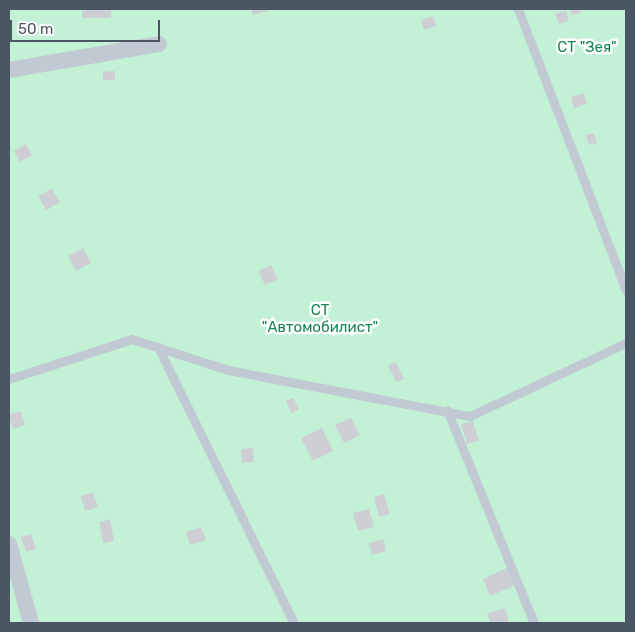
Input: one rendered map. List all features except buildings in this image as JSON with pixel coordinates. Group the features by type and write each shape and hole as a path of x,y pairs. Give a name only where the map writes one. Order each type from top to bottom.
{"street":[{"path":"9,70 159,44"},
{"path":"9,544 31,623"}],"lane":[{"path":"518,9 626,291"},
{"path":"9,379 132,339 228,370 447,410 470,416 626,343"},
{"path":"158,347 294,623"},
{"path":"447,410 534,623"}],"green space":[{"name":"СТ \"Автомобилист\"","path":"9,9 626,9 626,623 9,623"}],"park label":[{"name":"СТ \"Зея\"","path":"587,48"}]}
